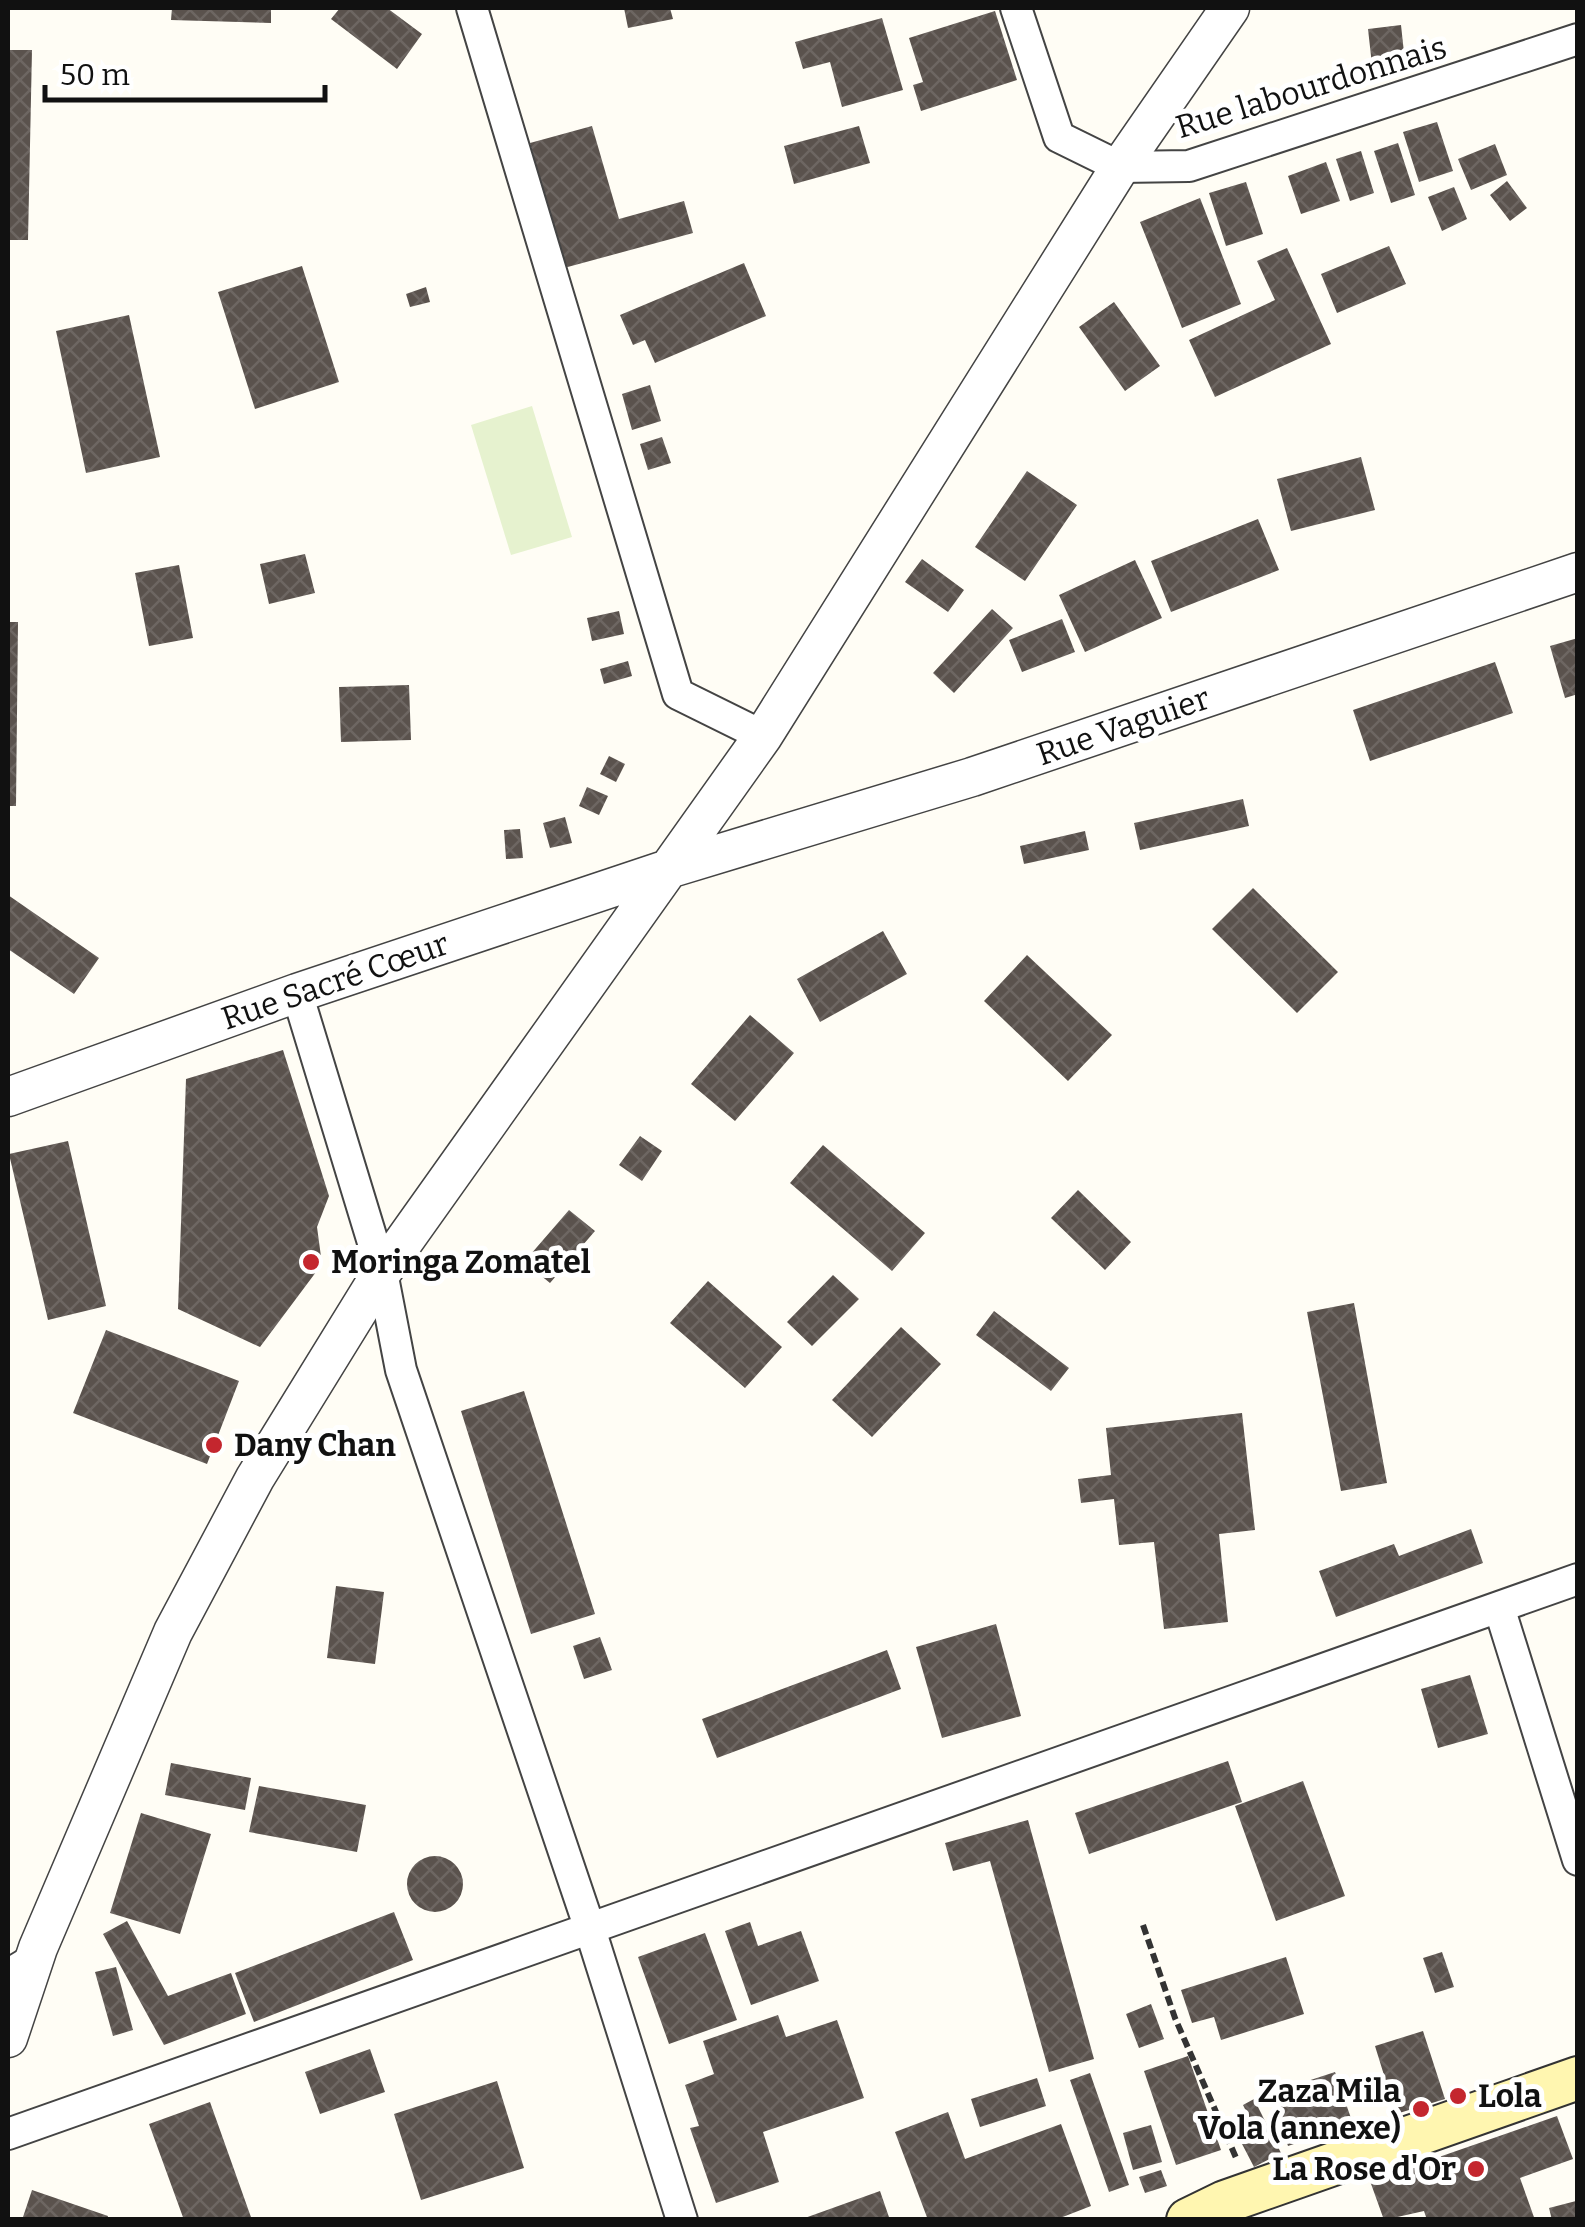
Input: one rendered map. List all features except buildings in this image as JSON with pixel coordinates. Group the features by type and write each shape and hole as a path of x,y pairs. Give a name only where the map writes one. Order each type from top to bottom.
{"main road":[{"path":"1188,2220 1253,2193 1578,2078"}],"street":[{"path":"472,8 678,694 764,736"},
{"path":"1016,8 1059,137 1120,168"},
{"path":"8,2038 23,1957 173,1632 254,1478 382,1272 764,736 1120,168 1230,8"},
{"name":"Rue labourdonnais","path":"1120,168 1189,166 1578,39"},
{"name":"Rue Vaguier","path":"665,870 972,777 1578,572"},
{"name":"Rue Sacré Cœur","path":"8,1097 297,993 665,870"},
{"path":"297,993 382,1272 401,1370 590,1930 682,2220"},
{"path":"8,2134 1578,1579"},
{"path":"1499,1607 1578,1860"}],"path":[{"path":"1143,1924 1186,2043 1253,2193"}],"green space":[{"path":"532,406 572,537 511,555 471,425"}],"place":[{"name":"Moringa Zomatel","path":"311,1262"},
{"name":"Dany Chan","path":"214,1445"},
{"name":"Lola","path":"1458,2096"},
{"name":"Zaza Mila Vola (annexe)","path":"1421,2109"},
{"name":"La Rose d'Or","path":"1476,2169"}]}
